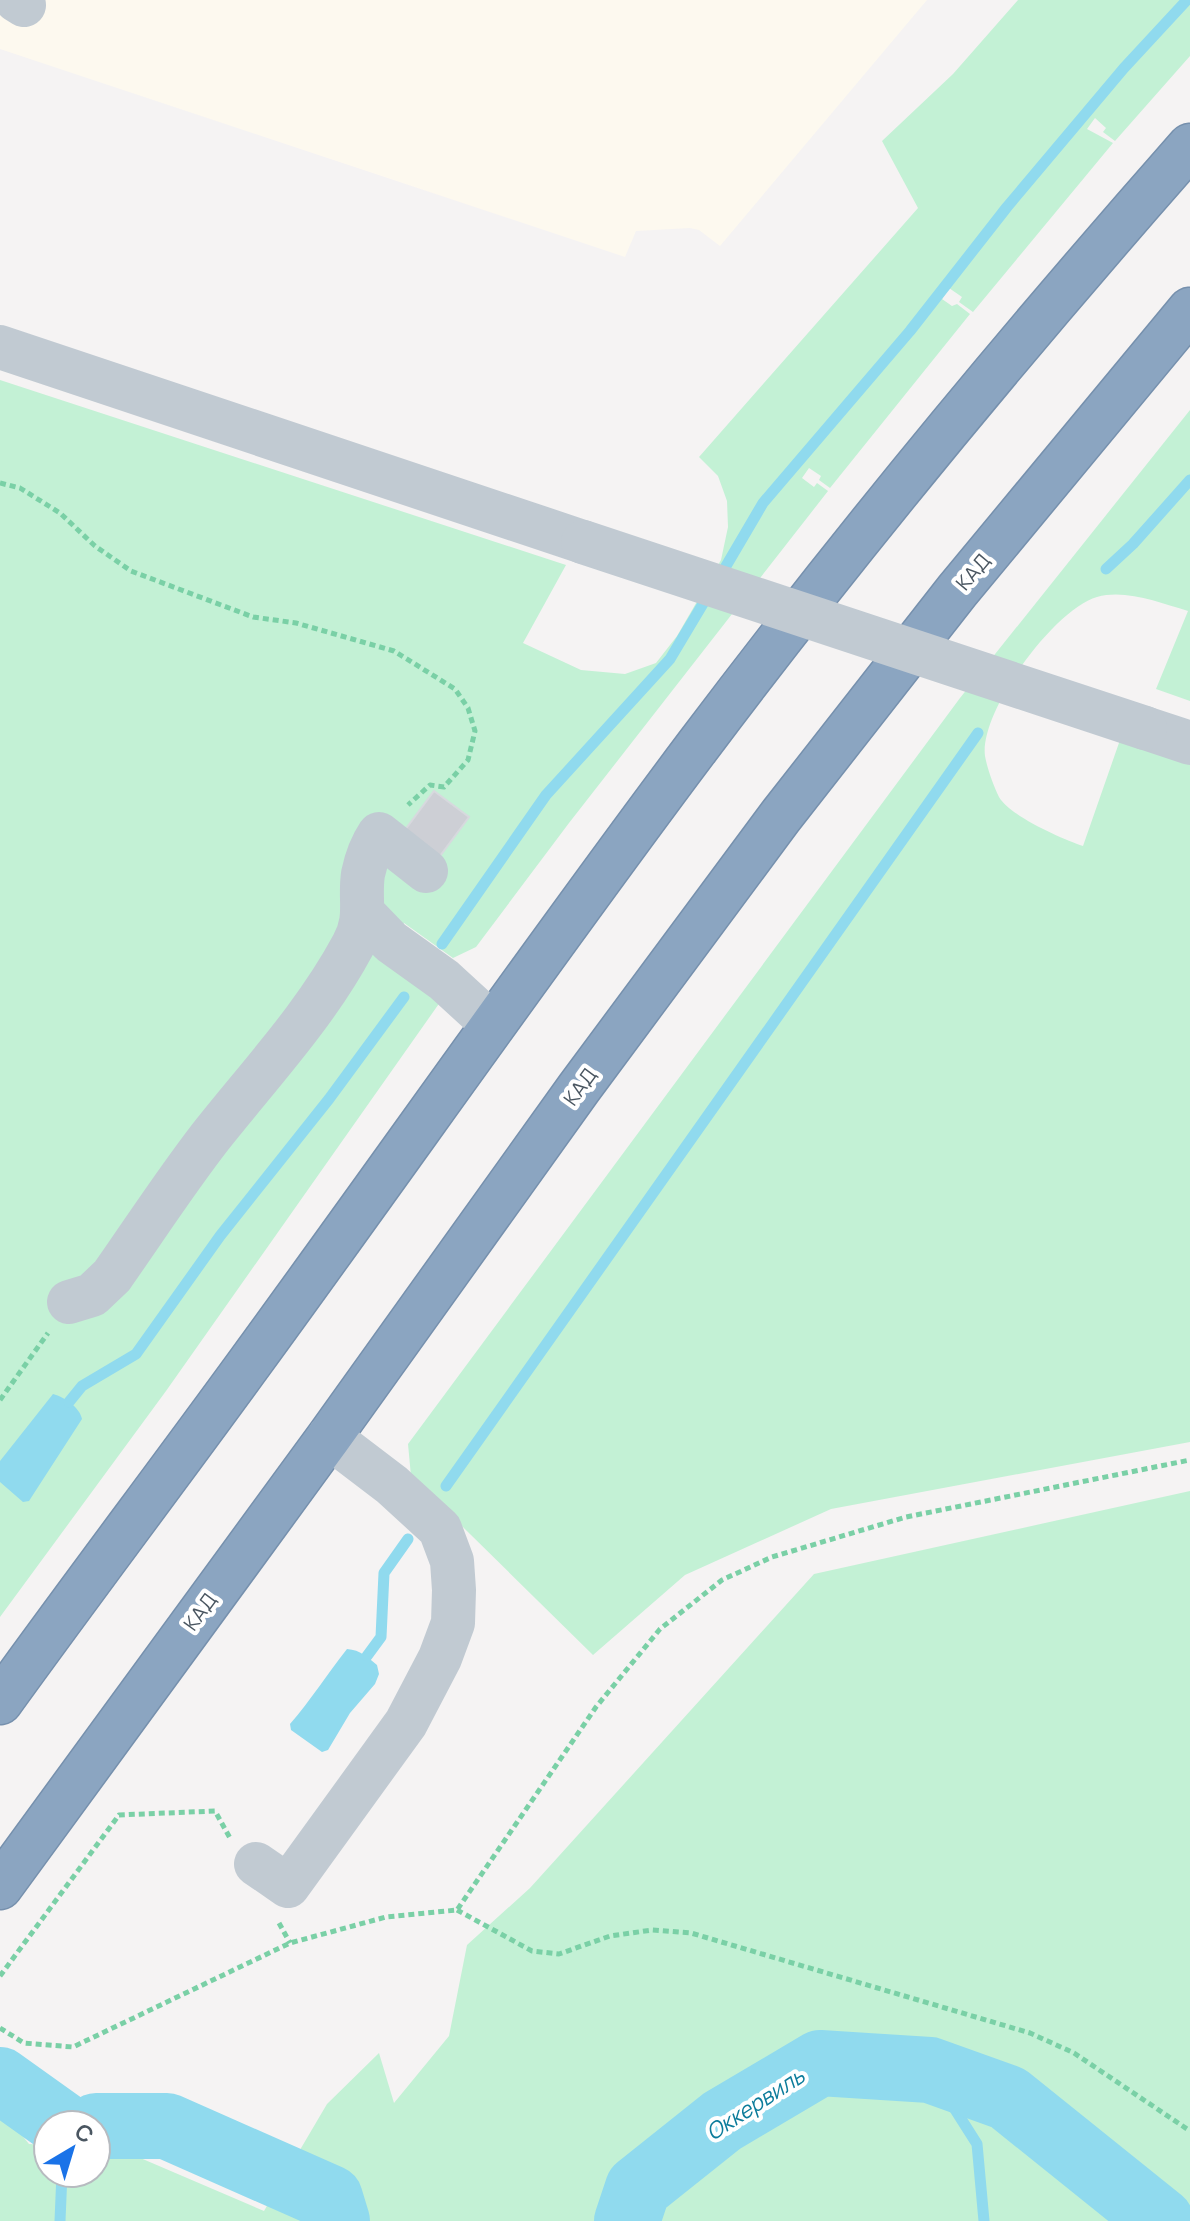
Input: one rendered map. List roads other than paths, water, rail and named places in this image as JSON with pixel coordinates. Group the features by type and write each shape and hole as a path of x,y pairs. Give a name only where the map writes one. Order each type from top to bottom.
{"highway":[{"path":"2,1699 699,744 876,518 1119,226 1190,146"},
{"name":"КАД","path":"0,1887 579,1088 780,817 957,591 1190,310"}],"street":[{"path":"0,347 1190,743"},
{"path":"69,1302 92,1295 112,1276 211,1136 273,1062 316,1002 354,943 363,913 363,875 371,847 379,834 426,871"},
{"path":"363,913 391,942 444,980 492,1024"},
{"path":"256,1864 288,1886 406,1723 440,1658 453,1623 452,1561 440,1529 392,1485 329,1437"}],"water":[{"path":"53,1394 71,1404 82,1419 29,1501 23,1502 0,1482 0,1461"},
{"path":"347,1649 367,1657 377,1665 379,1674 328,1750 322,1752 291,1730 290,1724"}],"waterway":[{"path":"719,578 763,503 910,331 1007,207 1124,68 1187,0"},
{"path":"1106,569 1133,544 1190,480"},
{"path":"442,944 546,795 670,659 710,592"},
{"path":"446,1486 978,733"},
{"path":"69,1402 82,1386 136,1354 220,1236 329,1099 404,997"},
{"path":"367,1656 381,1637 384,1573 408,1539"},
{"name":"Оккервиль","path":"627,2221 638,2188 722,2121 820,2063 930,2070 1008,2098 1161,2221"},
{"path":"930,2070 977,2144 984,2221"},
{"name":"Оккервиль","path":"0,2080 41,2109"},
{"name":"Оккервиль","path":"112,2126 167,2126 330,2198 337,2221"},
{"path":"60,2221 61,2189"}]}
